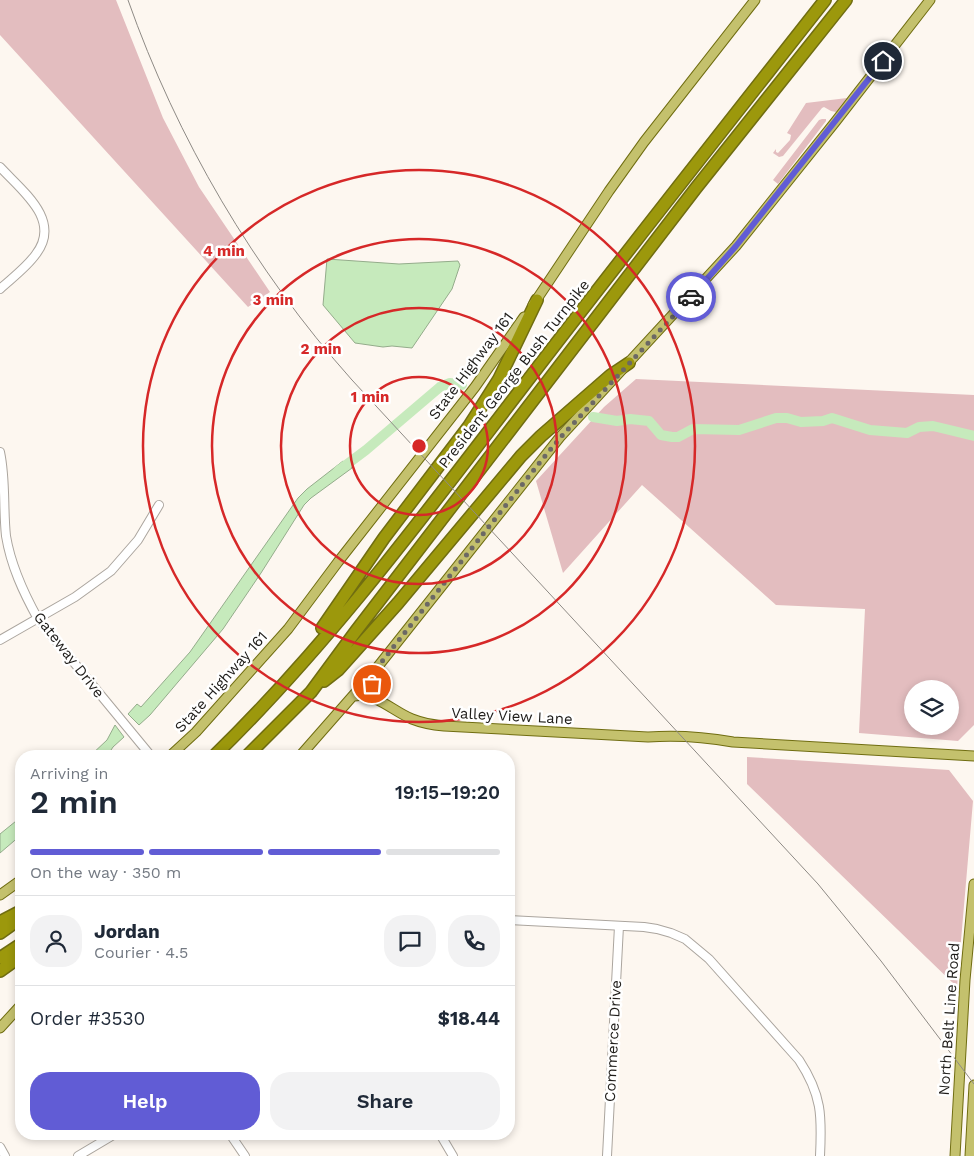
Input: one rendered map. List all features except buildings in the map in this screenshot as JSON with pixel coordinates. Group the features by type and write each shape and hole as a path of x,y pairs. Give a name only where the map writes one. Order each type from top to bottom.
{"highway":[{"name":"President George Bush Turnpike","path":"220,750 252,719 382,570 599,288 825,0"},
{"name":"President George Bush Turnpike","path":"253,750 311,692 690,196 846,0"},
{"path":"286,681 294,665 330,619 384,538 474,418 499,379 537,300"},
{"path":"311,692 338,670 398,603 521,456 611,375 629,363"},
{"path":"0,922 15,914"},
{"path":"0,933 15,922"},
{"path":"0,958 15,948"},
{"path":"0,972 15,961"}],"main road":[{"name":"State Highway 161","path":"176,750 196,732 288,629 475,387 537,300 609,191 644,142 755,0"},
{"path":"305,750 372,674 544,456 736,246 836,122 930,0"},
{"path":"372,674 373,688 381,702"},
{"name":"Valley View Lane","path":"354,696 369,697 412,719 434,725 648,737 714,738 733,742 974,756"},
{"path":"183,750 196,732"},
{"path":"0,895 15,884"},
{"name":"North Belt Line Road","path":"955,1156 965,980 974,884"},
{"path":"0,1028 15,1012"},
{"name":"North Belt Line Road","path":"970,1156 974,1085"}],"street":[{"path":"0,167 36,206 43,217 46,232 36,255 0,289"},
{"name":"Gateway Drive","path":"0,452 4,476 6,535 15,574 38,618 146,750"},
{"path":"0,640 75,597 111,571 138,540 159,505"},
{"path":"515,920 657,929 685,939 709,959 799,1060 814,1087 820,1106 822,1126 820,1156"},
{"name":"Commerce Drive","path":"607,1156 619,926"},
{"path":"78,1156 106,1140"},
{"path":"234,1140 245,1156"},
{"path":"444,1140 454,1156"},
{"path":"0,1148 5,1156"}],"shaded area":[{"path":"0,0 116,0 163,118 199,187 270,292 248,307 0,35"},
{"path":"847,98 836,112 824,107 822,108 783,156 779,157 773,153 776,149 778,153 790,140 791,135 787,133 806,103"},
{"path":"826,119 826,121 778,184 773,180 819,120"},
{"path":"327,259 399,264 458,261 460,265 452,289 412,348 383,347 355,343 323,305"},
{"path":"636,379 974,395 974,725 958,741 859,733 865,609 776,605 642,485 563,573 536,481 604,407"},
{"path":"343,461 352,468 304,505 223,629 150,715 139,725 128,714 137,704 141,707 190,652 298,498"},
{"path":"115,725 124,737 111,750 96,750 107,740"},
{"path":"747,757 949,770 973,801 957,987 747,784"},
{"path":"15,822 15,840 0,853 0,834"}],"waterway":[{"path":"338,471 366,450 440,387 450,383 462,385"},
{"path":"593,417 617,421 630,419 649,421 661,435 672,437 678,437 693,429 739,430 776,418 787,418 801,422 823,421 832,418 870,430 907,433 919,427 933,426 974,436"}],"tram line":[{"path":"128,0 170,103 222,201 251,248 316,338 352,380 818,884 881,961 974,1084"}],"way so far":[{"path":"372,684 372,674 541,461 602,392 691,297"}],"route":[{"path":"691,297 736,246 883,61"}]}
